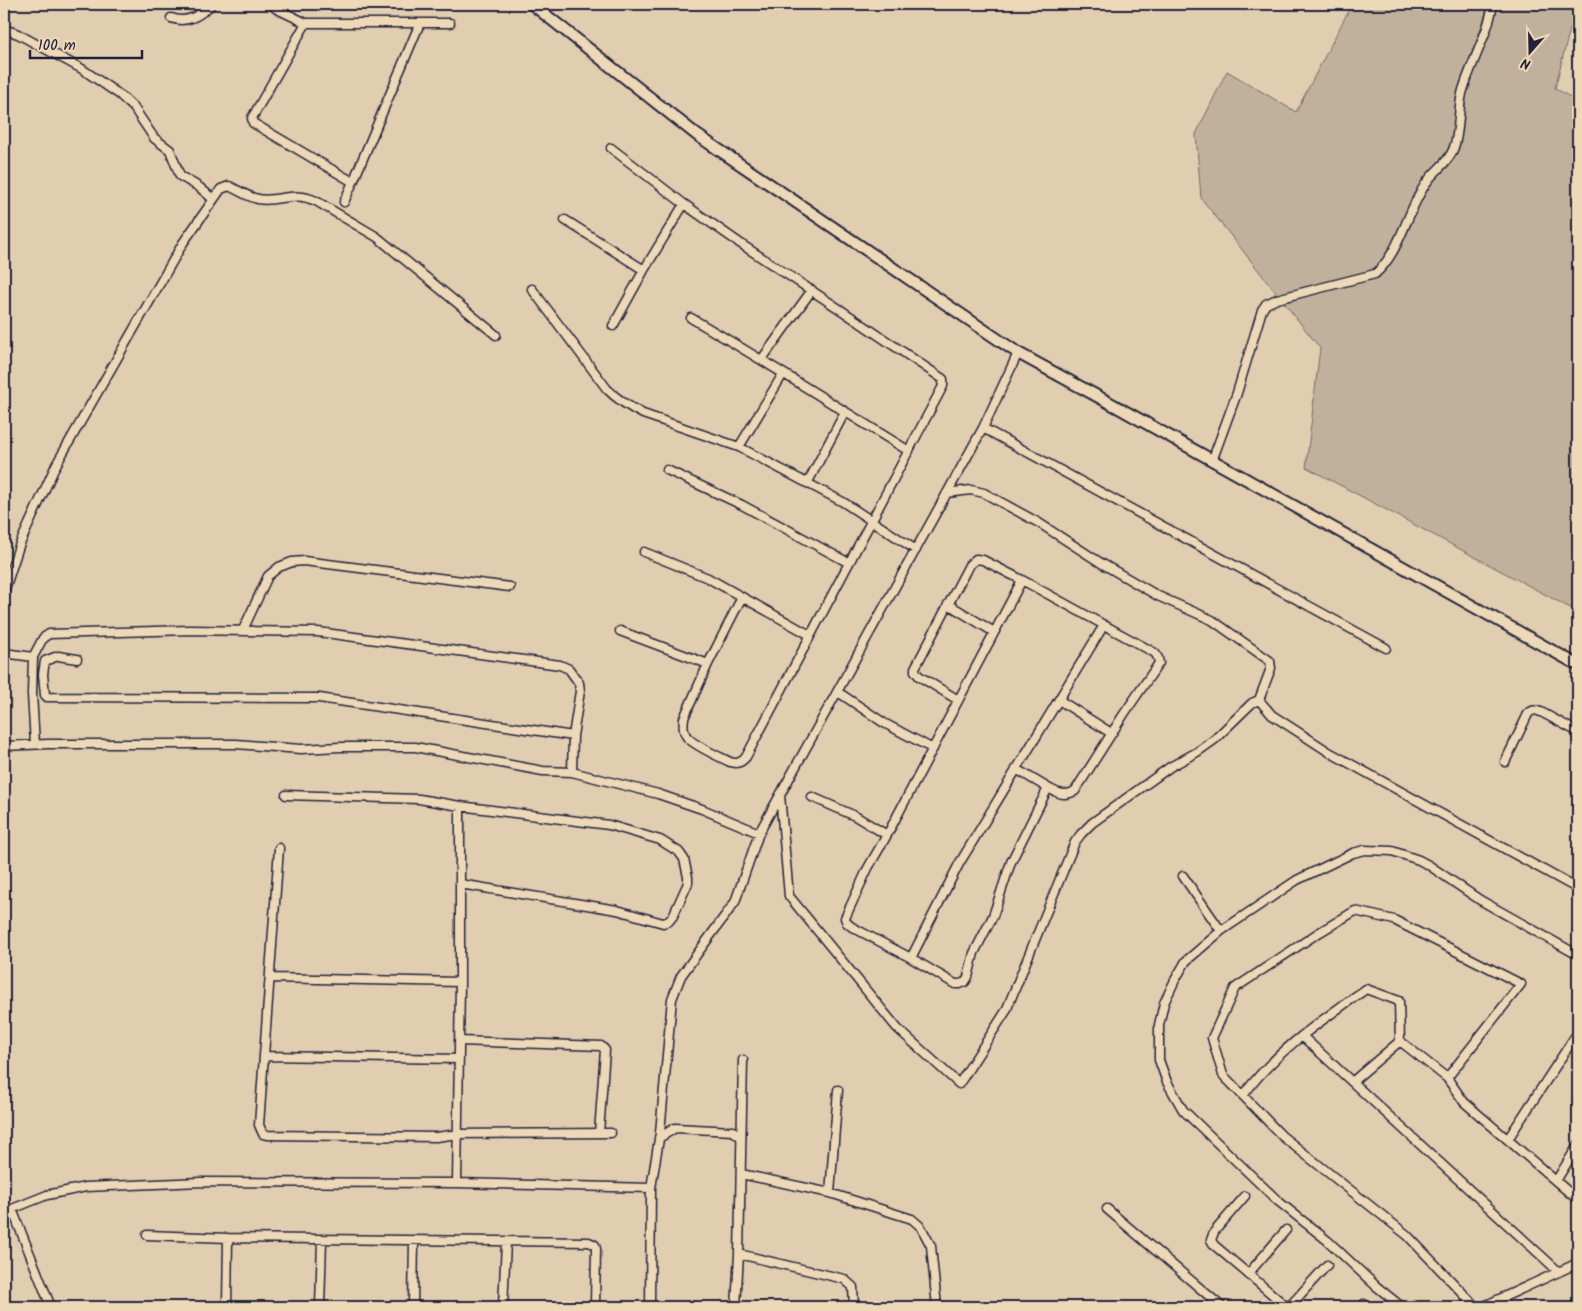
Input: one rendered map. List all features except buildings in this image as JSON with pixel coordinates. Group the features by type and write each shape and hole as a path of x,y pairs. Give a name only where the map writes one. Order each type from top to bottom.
{"main road":[{"path":"532,4 697,135 1018,353 1578,665"}],"street":[{"path":"171,18 185,20 198,16 212,4"},
{"path":"273,4 277,9 306,23 450,23"},
{"path":"1212,461 1239,387 1262,310 1266,304 1277,299 1375,274 1387,262 1425,185 1442,167 1452,151 1457,134 1463,92 1480,48 1493,4"},
{"path":"306,23 252,118 253,123 353,182"},
{"path":"344,202 420,23"},
{"path":"4,29 18,34 82,69 120,95 134,108 154,138 170,150 180,176 199,187 213,199"},
{"path":"611,148 684,204 943,379 943,386 746,756 736,764 690,740 684,730 684,718 708,664 742,597"},
{"path":"4,592 19,546 52,472 183,243 222,189 229,186 256,199 294,196 316,201 377,237 496,335"},
{"path":"614,326 644,270 684,204"},
{"path":"565,220 644,270"},
{"path":"532,289 607,389 618,399 643,414 739,447 808,482 872,520 916,550"},
{"path":"762,359 812,290"},
{"path":"692,318 762,359 783,374 909,451"},
{"path":"650,1307 651,1188 659,1138 667,1061 669,1012 672,999 680,980 735,902 759,833 983,428 1018,353"},
{"path":"739,447 783,374"},
{"path":"808,482 845,412"},
{"path":"983,428 1386,648"},
{"path":"667,470 742,505 849,563"},
{"path":"780,794 789,896 897,1028 959,1084 1006,1011 1075,842 1081,834 1092,823 1170,767 1214,740 1252,703 1259,700 1271,668 1270,661 1212,620 1158,596 1038,523 984,493 971,490 947,493"},
{"path":"644,552 699,573 810,634"},
{"path":"958,700 919,676 915,671 917,663 969,565 976,559 983,560 1022,580 1155,653 1158,663 1075,791 1062,795 1016,768"},
{"path":"243,630 268,576 279,567 292,562 304,561 510,588"},
{"path":"1022,580 868,868 845,918 847,923 955,984 965,982 976,949 993,916 1011,862 1048,788"},
{"path":"948,604 994,632"},
{"path":"911,958 959,864 1104,625"},
{"path":"35,744 32,694 33,657 43,638 49,634 180,630 318,632 560,665 569,669 579,682 580,691 573,736 572,772"},
{"path":"620,631 708,664"},
{"path":"4,653 33,657"},
{"path":"77,659 58,656 45,662 43,674 45,695 320,698 573,736"},
{"path":"838,692 884,723 933,749"},
{"path":"1059,700 1111,733"},
{"path":"1259,700 1272,715 1305,738 1578,889"},
{"path":"1505,762 1531,711 1541,712 1578,732"},
{"path":"4,746 35,744 243,744 301,749 350,746 415,747 543,771 572,772 658,794 702,809 759,833"},
{"path":"286,795 410,798 609,825 660,840 679,852 684,859 688,877 688,883 673,916 664,923 617,910 460,884"},
{"path":"812,797 855,816 886,835"},
{"path":"456,1183 460,982 460,806"},
{"path":"278,848 259,1125 262,1134 426,1137 458,1134 611,1133"},
{"path":"1402,1307 1376,1286 1328,1241 1271,1195 1183,1110 1167,1082 1159,1060 1159,1025 1164,1002 1186,961 1221,931 1297,880 1353,852 1365,850 1379,849 1406,855 1430,866 1480,900 1578,955"},
{"path":"1183,876 1221,931"},
{"path":"1447,1078 1521,984 1394,920 1355,911 1235,988 1212,1038 1223,1075 1282,1136 1407,1235 1476,1307"},
{"path":"270,978 460,982"},
{"path":"1244,1096 1256,1079 1302,1036 1366,989 1399,1001 1400,1041"},
{"path":"1508,1139 1578,1032"},
{"path":"1302,1036 1559,1272"},
{"path":"459,1041 596,1045 604,1048 599,1134"},
{"path":"1400,1041 1447,1078 1464,1102 1578,1200"},
{"path":"1352,1082 1400,1041"},
{"path":"264,1056 459,1059"},
{"path":"736,1307 741,1174 742,1060"},
{"path":"830,1193 838,1090"},
{"path":"659,1138 675,1128 733,1131 741,1137"},
{"path":"1556,1180 1578,1145"},
{"path":"741,1174 830,1193 912,1218 921,1227 931,1246 937,1307"},
{"path":"4,1213 47,1195 86,1187 200,1182 456,1183 651,1188"},
{"path":"1245,1196 1214,1232 1212,1240 1214,1245 1248,1274 1288,1307 1326,1265"},
{"path":"12,1209 51,1307"},
{"path":"1107,1209 1222,1307"},
{"path":"1248,1274 1286,1230"},
{"path":"147,1235 592,1244 596,1249 594,1307"},
{"path":"226,1307 228,1238"},
{"path":"320,1307 322,1240"},
{"path":"413,1307 414,1240"},
{"path":"503,1307 506,1242"},
{"path":"739,1254 844,1279 853,1288 854,1307"},
{"path":"1482,1307 1578,1263"}],"shaded area":[{"path":"1352,4 1578,4 1578,15 1574,13 1555,88 1578,102 1578,612 1306,467 1320,348 1201,198 1196,134 1227,71 1296,112"}]}
